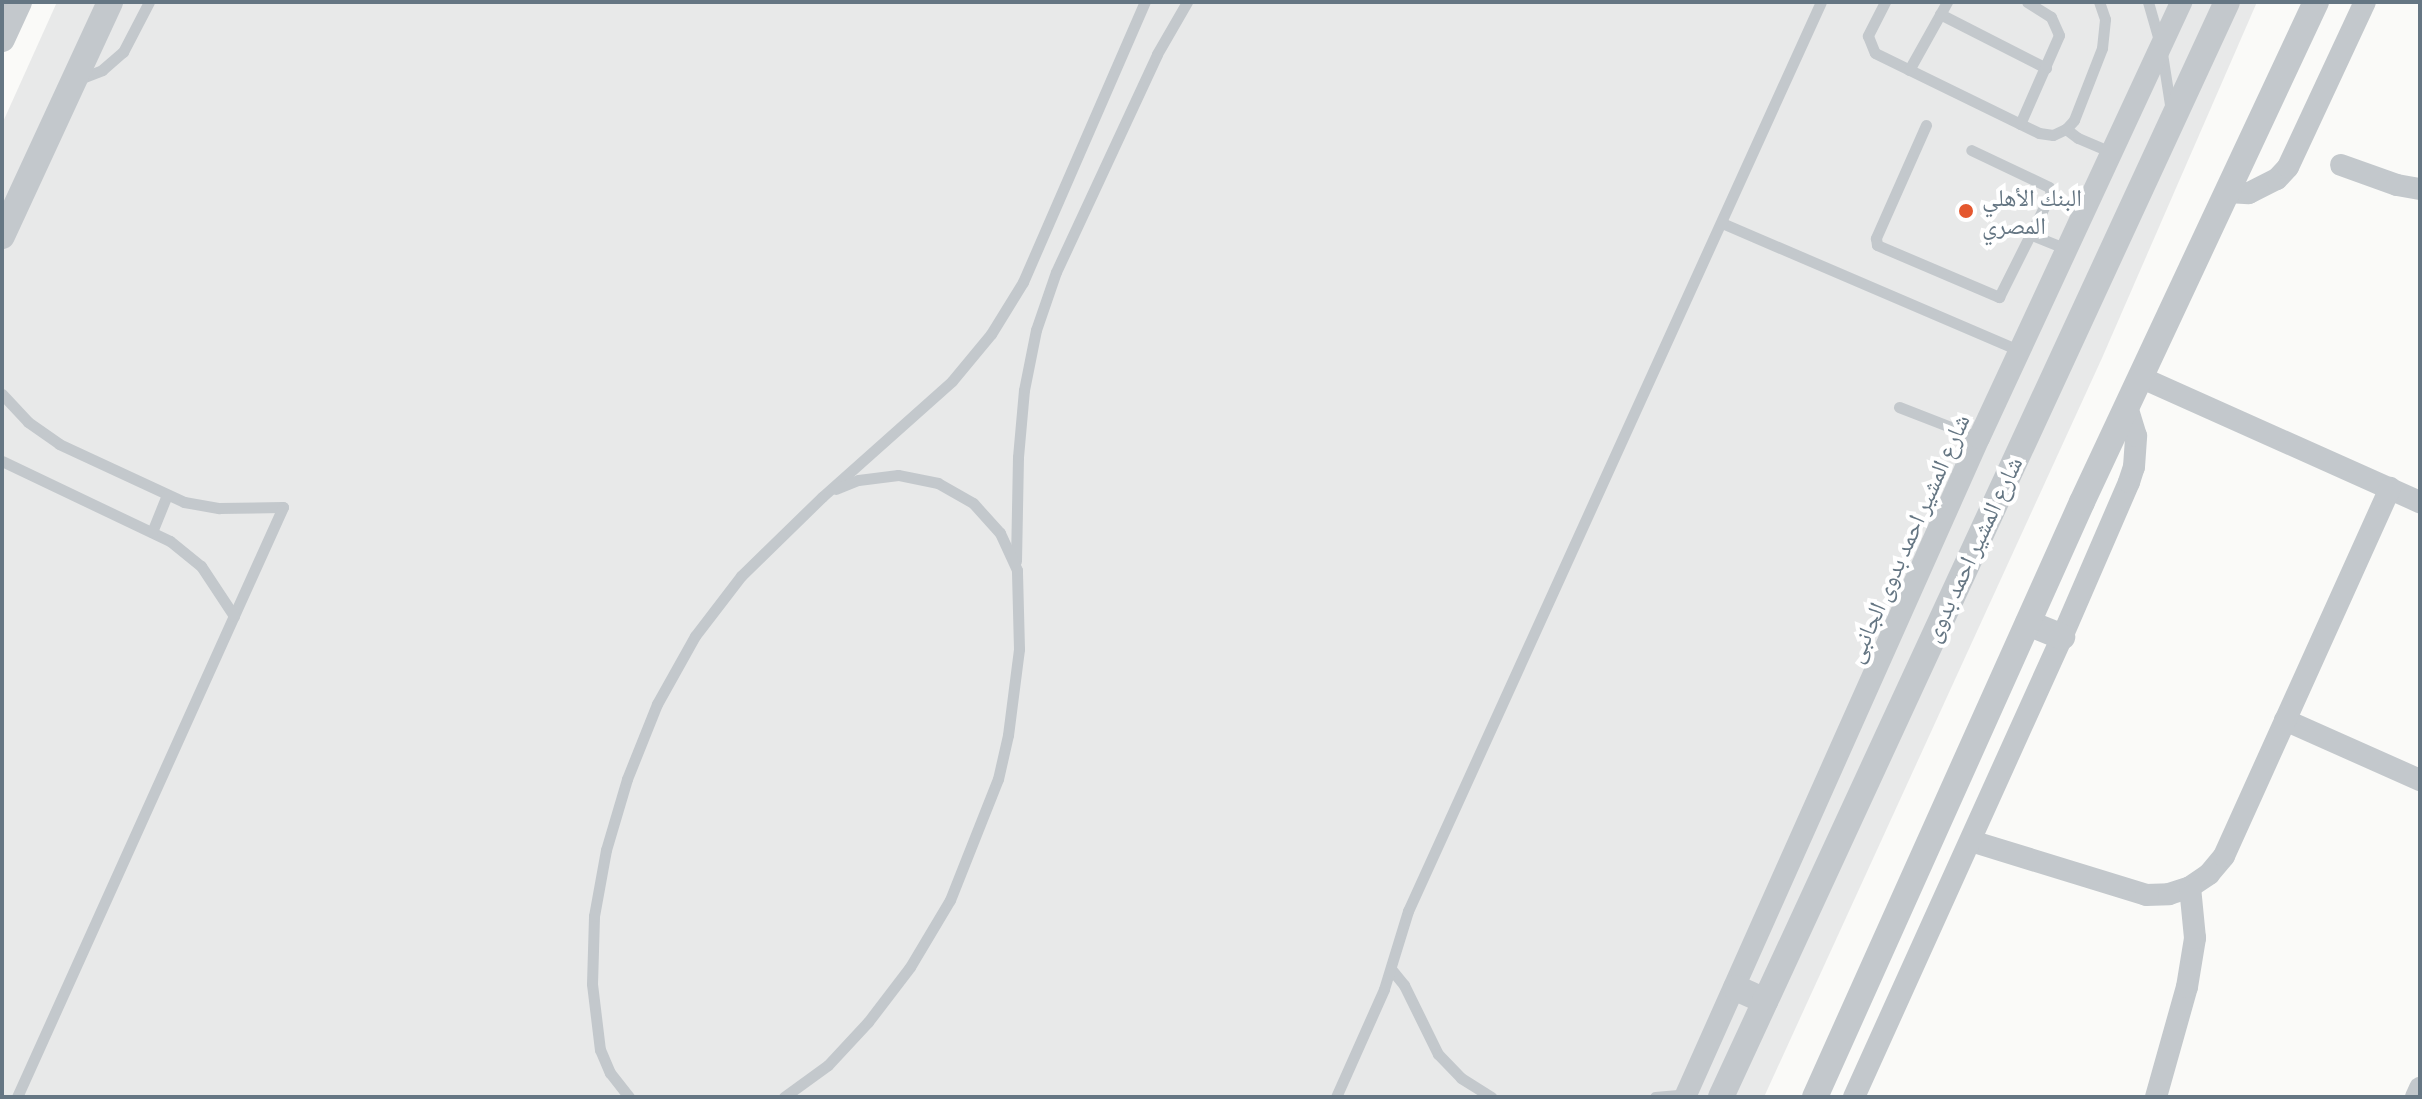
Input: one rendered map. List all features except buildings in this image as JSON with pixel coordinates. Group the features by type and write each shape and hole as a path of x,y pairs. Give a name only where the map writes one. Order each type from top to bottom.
{"street":[{"path":"2,39 19,2"},
{"path":"2,236 110,2"},
{"name":"شارع المشير احمد بدوى الجانبى","path":"1686,1096 1979,438 2114,153 2181,2"},
{"name":"شارع المشير احمد بدوى","path":"1721,1097 2014,456 2227,2"},
{"path":"1815,1097 2140,377 2316,2"},
{"path":"2227,192 2249,193 2264,187 2288,167 2365,2"},
{"path":"2341,165 2397,185 2420,189"},
{"path":"2140,377 2420,502"},
{"path":"1854,1097 2062,637 2134,467 2136,436 2127,406"},
{"path":"1971,841 2146,895 2169,894 2190,887 2209,874 2224,856 2390,488"},
{"path":"2028,623 2062,637"},
{"path":"2285,720 2420,780"},
{"path":"2156,1097 2187,987 2195,938 2190,887"},
{"path":"1736,988 1765,1001"},
{"path":"2416,1097 2420,1088"}],"lane":[{"path":"75,80 102,70 123,52 149,2"},
{"path":"629,1097 617,1084 600,1050 592,950 599,883 627,779 657,704 702,626 741,576 822,497 952,381 1008,309 1145,2"},
{"path":"784,1097 828,1065 868,1022 931,934 966,864 993,793 1008,735 1019,649 1018,457 1024,390 1036,330 1063,257 1157,54 1187,2"},
{"path":"1336,1097 1391,969 1408,911 1821,2"},
{"path":"1885,2 1869,31 1869,43 1875,53 2046,135 2066,129 2074,120 2102,48 2105,19 2099,2"},
{"path":"1909,70 1947,2"},
{"path":"2020,124 2058,42 2058,28 2051,17 2027,2"},
{"path":"2148,2 2161,47 2172,121"},
{"path":"1940,14 2046,68"},
{"path":"1926,125 1876,238 1877,245 1999,297 2049,200 2049,187 1971,150"},
{"path":"2066,129 2078,138 2114,153"},
{"path":"1722,223 2019,350"},
{"path":"2032,235 2066,249"},
{"path":"2,394 28,422 59,444 167,495 219,508 283,507 17,1097"},
{"path":"1899,407 1979,438"},
{"path":"2,461 152,532 201,566 234,616"},
{"path":"822,497 858,480 878,476 919,477 938,483 965,497 988,517 1000,533 1017,570"},
{"path":"152,532 167,495"},
{"path":"1391,969 1404,985 1438,1054 1461,1078 1492,1097"},
{"path":"617,1084 617,1097"},
{"path":"1655,1097 1686,1096"}],"shaded area":[{"path":"57,2 2257,2 2102,358 1764,1097 2,1097 2,124"}],"place":[{"name":"البنك الأهلي المصري","path":"1966,211"}]}
